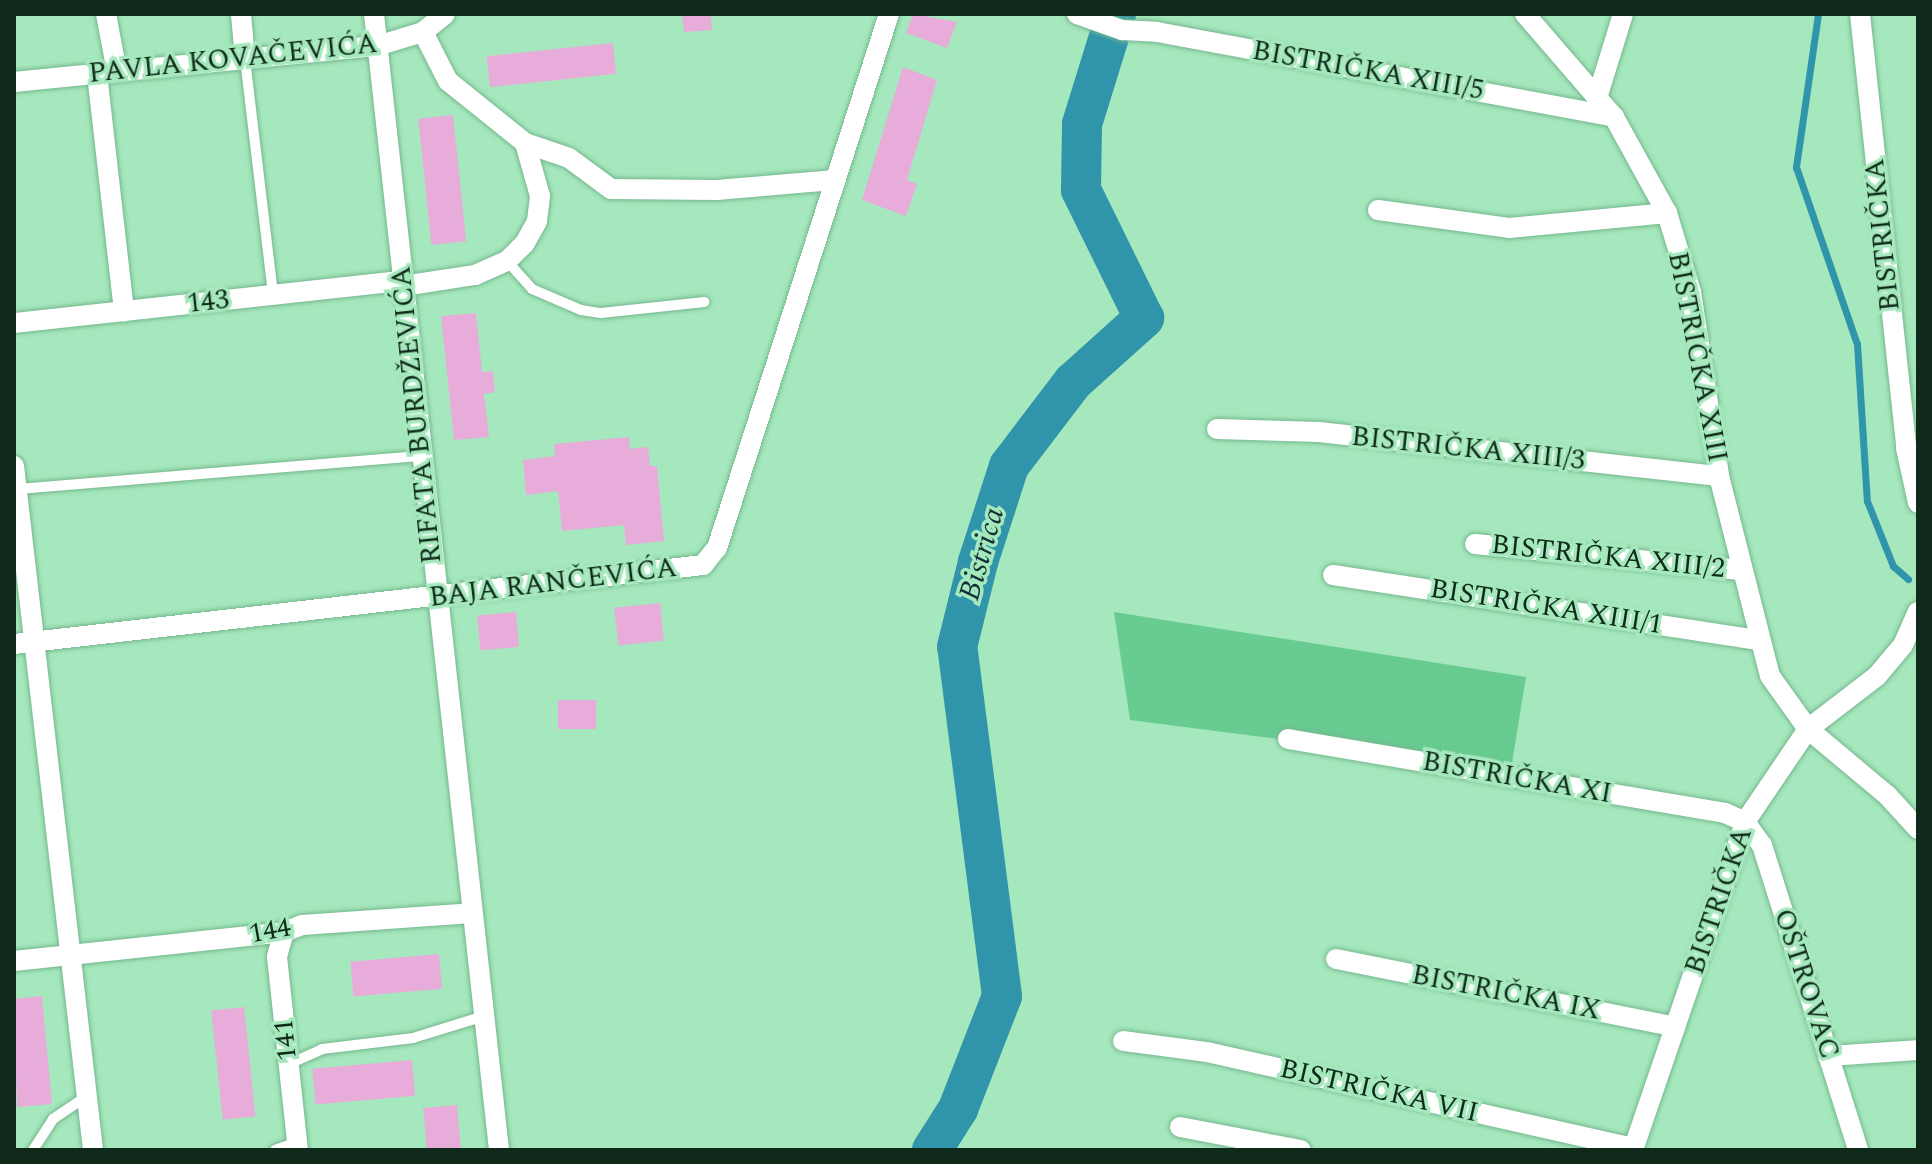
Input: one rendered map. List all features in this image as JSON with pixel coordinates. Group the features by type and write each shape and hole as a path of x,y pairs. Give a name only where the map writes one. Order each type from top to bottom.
{"street":[{"path":"106,14 107,73 124,311"},
{"path":"241,14 245,59"},
{"name":"RIFATA BURDŽEVIĆA","path":"374,14 499,1150"},
{"name":"PAVLA KOVAČEVIĆA","path":"14,82 377,46 423,32 445,14"},
{"name":"BAJA RANČEVIĆA","path":"24,643 703,565 717,548 833,180 889,14"},
{"path":"1122,30 1141,14"},
{"name":"BISTRIČKA XIII","path":"1525,14 1614,117 1667,213 1691,292 1719,476 1770,676 1808,729 1887,795 1918,829"},
{"path":"1597,98 1623,14"},
{"name":"BISTRIČKA","path":"1860,14 1906,448 1918,503"},
{"name":"BISTRIČKA XIII/5","path":"1083,18 1122,30 1157,32 1614,117"},
{"path":"423,32 448,81 525,143 569,158 611,189 717,190 833,180"},
{"path":"507,261 537,221 540,196 525,143"},
{"path":"1378,210 1509,228 1667,213"},
{"name":"143","path":"14,323 475,275 507,261"},
{"name":"BISTRIČKA XIII/3","path":"1217,429 1319,432 1719,476"},
{"path":"14,466 24,643 93,1150"},
{"name":"BISTRIČKA XIII/2","path":"1475,544 1741,570"},
{"name":"BISTRIČKA XIII/1","path":"1333,575 1760,640"},
{"name":"BISTRIČKA","path":"1633,1149 1745,822 1808,729 1877,676 1903,645 1918,612"},
{"name":"BISTRIČKA XI","path":"1288,739 1725,813 1745,822"},
{"name":"OŠTROVAC","path":"1745,822 1762,845 1858,1150"},
{"name":"144","path":"14,961 284,932 302,925 472,913"},
{"name":"141","path":"284,932 277,957 297,1146"},
{"name":"BISTRIČKA IX","path":"1336,959 1675,1027"},
{"name":"BISTRIČKA VII","path":"1123,1041 1207,1052 1633,1149"},
{"path":"1828,1056 1918,1050"},
{"path":"1180,1127 1301,1150"}],"lane":[{"path":"245,59 273,295"},
{"path":"507,261 532,289 581,310 601,313 704,302"},
{"path":"17,489 421,456"},
{"path":"289,1064 322,1049 413,1038 484,1016"},
{"path":"33,1150 53,1119 86,1097"},
{"path":"275,1150 297,1146"}],"green space":[{"path":"1114,612 1526,677 1511,769 1130,720"}],"building":[{"path":"682,14 711,14 712,30 684,32"},
{"path":"913,14 957,22 947,48 906,33"},
{"path":"613,43 616,74 490,87 487,56"},
{"path":"903,67 937,80 907,180 917,184 906,216 862,200"},
{"path":"453,115 466,241 431,245 418,119"},
{"path":"476,313 482,372 493,371 495,392 484,394 489,437 454,440 441,316"},
{"path":"629,437 630,449 648,447 650,466 657,466 664,541 626,545 624,525 562,531 558,491 526,495 523,460 555,456 554,444"},
{"path":"660,603 664,641 618,646 614,608"},
{"path":"516,612 519,647 480,650 477,615"},
{"path":"558,700 596,700 596,729 558,729"},
{"path":"439,954 442,989 353,997 350,962"},
{"path":"42,996 52,1104 17,1107 14,999"},
{"path":"244,1007 255,1116 223,1120 211,1010"},
{"path":"412,1060 415,1096 316,1105 312,1069"},
{"path":"457,1105 461,1150 427,1150 423,1108"}],"waterway":[{"name":"Bistrica","path":"932,1150 958,1109 1002,996 957,647 978,562 1009,466 1073,382 1144,318 1081,190 1082,124 1116,14"},
{"path":"1818,14 1796,167 1857,344 1867,501 1893,566 1908,579"}]}
